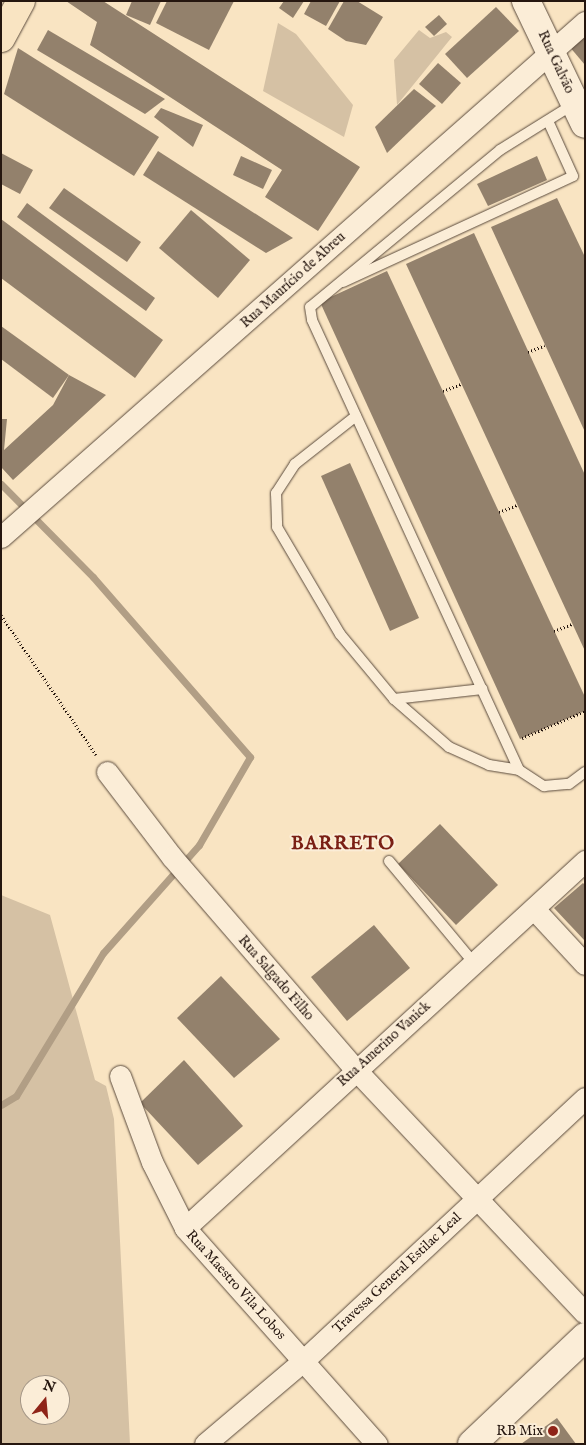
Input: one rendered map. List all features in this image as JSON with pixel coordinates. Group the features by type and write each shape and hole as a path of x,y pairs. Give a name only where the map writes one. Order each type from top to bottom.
{"main road":[{"path":"1,38 21,1"},
{"name":"Rua Galvão","path":"526,1 552,50 580,114"},
{"path":"472,1444 583,1344"}],"street":[{"name":"Rua Maurício de Abreu","path":"1,538 585,22"},
{"name":"Rua Salgado Filho","path":"107,772 172,857 354,1069 475,1199 585,1313"},
{"name":"Rua Amerino Vanick","path":"185,1228 354,1069 585,862"},
{"path":"534,909 585,964"},
{"name":"Rua Maestro Vila Lobos","path":"120,1076 152,1162 185,1228 377,1444"},
{"name":"Travessa General Estilac Leal","path":"206,1444 304,1360 585,1098"}],"lane":[{"path":"520,770 312,320 310,307 330,287 500,150 548,121 580,114"},
{"path":"330,287 573,176 548,121"},
{"path":"356,416 295,464 276,493 277,527 340,634 394,699 449,747 489,766 520,770 544,786 569,784 585,772"},
{"path":"394,699 482,689"},
{"path":"389,861 474,963"}],"path":[{"path":"528,352 545,345"},
{"path":"443,391 461,384"},
{"path":"499,512 517,505"},
{"path":"1,615 107,772"},
{"path":"554,631 572,624"},
{"path":"508,745 585,711"}],"shaded area":[{"path":"278,23 296,34 353,105 344,137 263,91"},
{"path":"419,30 430,38 446,32 452,37 397,105 394,60"},
{"path":"1,895 50,915 95,1080 106,1086 114,1119 130,1444 1,1444"}],"building":[{"path":"66,1 103,1 360,167 318,231 265,197 282,170 90,45 97,22"},
{"path":"132,1 161,1 150,25 126,15"},
{"path":"167,1 234,1 209,50 156,23"},
{"path":"284,1 304,1 293,18 279,8"},
{"path":"311,1 340,1 326,26 304,14"},
{"path":"344,1 357,1 383,17 366,45 346,41 328,29"},
{"path":"496,7 519,31 467,78 445,54"},
{"path":"439,15 447,24 434,36 425,27"},
{"path":"48,30 165,99 145,114 37,50"},
{"path":"585,33 585,65 569,46"},
{"path":"18,48 159,137 134,176 4,94"},
{"path":"438,63 461,83 442,104 419,84"},
{"path":"414,89 436,106 387,153 375,127"},
{"path":"161,108 203,125 193,147 154,117"},
{"path":"158,151 293,238 266,253 143,175"},
{"path":"1,153 33,170 20,194 1,184"},
{"path":"241,156 272,170 263,189 233,175"},
{"path":"537,156 547,180 488,206 477,184"},
{"path":"64,188 141,242 127,262 49,208"},
{"path":"557,198 585,257 585,432 491,227"},
{"path":"27,203 155,298 146,311 17,217"},
{"path":"191,210 250,260 218,298 159,248"},
{"path":"1,219 163,340 135,378 1,278"},
{"path":"474,233 585,475 585,651 406,264"},
{"path":"387,271 585,697 585,711 520,739 320,302"},
{"path":"1,326 69,375 53,398 1,359"},
{"path":"69,375 106,395 13,480 1,467 1,419 7,419 4,450 53,405"},
{"path":"350,463 419,618 390,631 321,476"},
{"path":"440,824 498,885 456,925 398,864"},
{"path":"583,883 585,885 585,941 554,908"},
{"path":"374,925 410,968 347,1021 311,977"},
{"path":"221,976 280,1039 234,1078 177,1018"},
{"path":"184,1060 243,1126 198,1165 140,1103"},
{"name":"RB Mix","path":"557,1418 576,1444 521,1444"}],"waterway":[{"path":"1,484 93,577 250,757 199,845 103,953 16,1096 1,1105"}],"place":[{"name":"RB Mix","path":"553,1431"}],"district":[{"name":"BARRETO","path":"343,845"}]}
